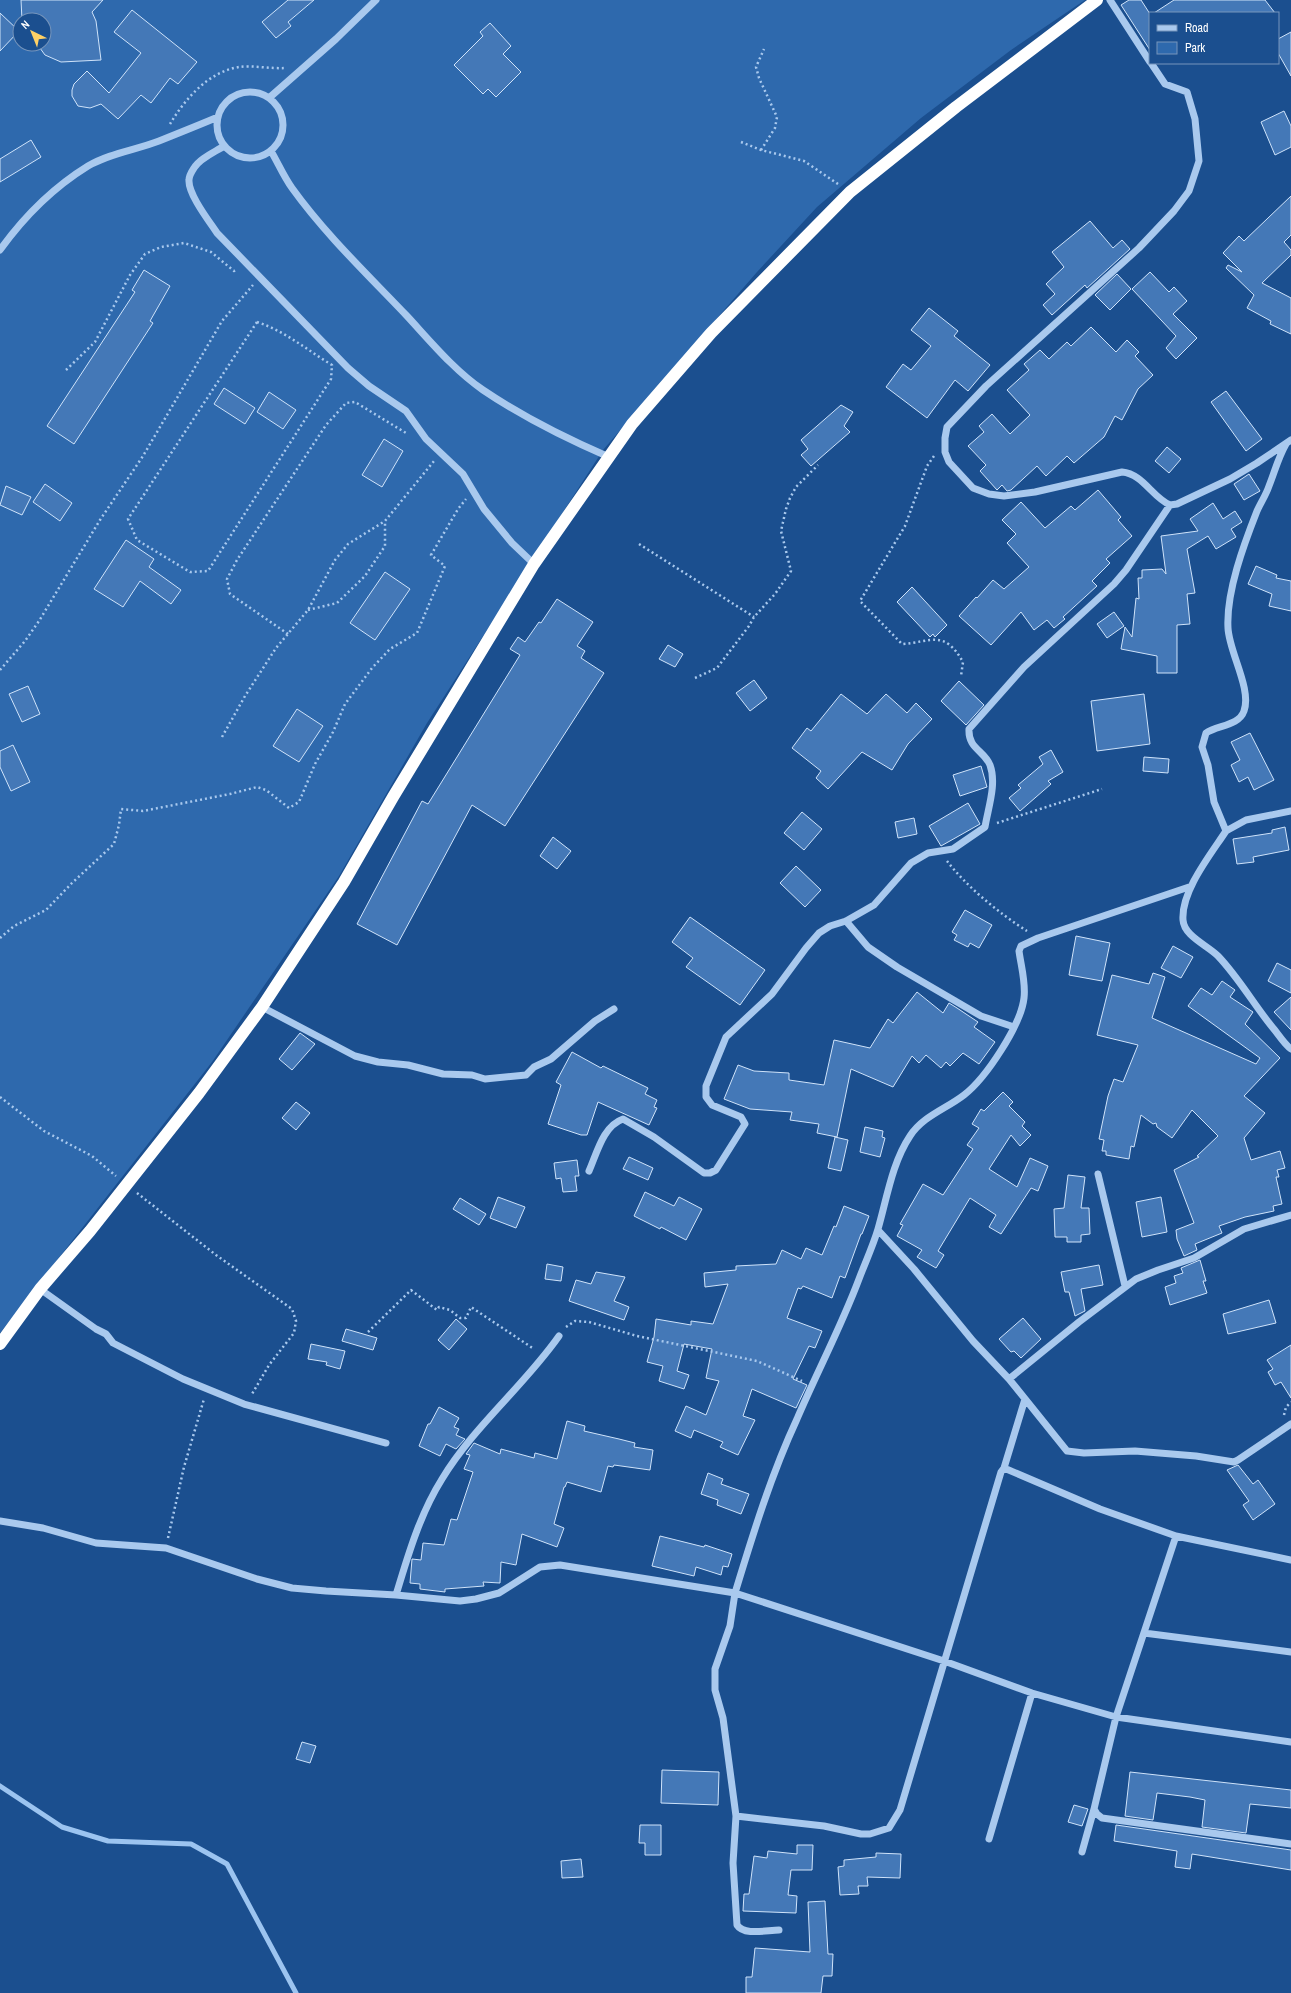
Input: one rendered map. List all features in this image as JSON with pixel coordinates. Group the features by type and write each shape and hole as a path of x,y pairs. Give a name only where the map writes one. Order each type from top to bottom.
{"highway":[{"path":"0,1344 40,1289 199,1094 262,1007 344,882 392,797 534,564 632,424 711,333 850,192 956,107 1097,0"}],"street":[{"path":"269,98 336,39 376,0"},
{"path":"1110,0 1149,60"},
{"path":"1151,64 1165,84 1188,92 1194,119 1199,161 1189,191 1174,211 1139,248 986,386 947,427 945,452 949,462 973,488 989,494 1004,496 1035,492 1122,472 1135,476 1159,499 1170,505 1177,504 1230,479 1257,463 1290,440"},
{"path":"249,92 259,93 269,98 276,105 284,124 280,139 271,151 262,156 252,158 241,157 232,153 224,146 219,137 217,127 218,117 223,107 239,94 249,92"},
{"path":"0,250 41,203 73,176 89,166 116,154 159,141 218,117"},
{"path":"224,146 194,168 189,179 190,188 205,216 217,233 348,368 406,412 426,439 440,454 463,474 474,490 484,509 512,543 534,564"},
{"path":"271,151 291,187 308,209 369,277 460,372 482,390 520,414 572,441 609,457"},
{"path":"1226,830 1214,802 1208,765 1202,747 1203,739 1210,730 1238,720 1244,713 1246,705 1245,691 1227,627 1232,584 1250,531 1276,469 1278,458 1290,440"},
{"path":"589,1171 609,1129 615,1122 623,1119 654,1137 704,1173 710,1173 716,1170 745,1124 741,1117 712,1105 706,1097 706,1086 726,1037 772,994 819,933 830,926 846,920 874,905 911,863 928,853 953,849 985,827 993,780 990,764 971,742 970,729 1024,667 1114,584 1170,505"},
{"path":"1291,811 1246,820 1226,830 1189,887 1182,918 1183,924 1189,933 1217,955 1232,972 1262,1014 1291,1049"},
{"path":"779,1930 746,1932 740,1929 737,1925 732,1863 736,1816 724,1718 715,1690 715,1668 730,1626 735,1593 762,1504 797,1419 813,1386 856,1286 878,1230 891,1181 901,1152 910,1135 924,1121 964,1095 976,1084 1003,1047 1022,1013 1024,996 1019,951 1021,946 1038,938 1189,887"},
{"path":"846,920 868,947 897,967 981,1016 1014,1027"},
{"path":"262,1007 354,1056 378,1062 408,1065 443,1074 472,1075 485,1079 526,1075 534,1067 551,1059 595,1021 614,1009"},
{"path":"1098,1174 1125,1286"},
{"path":"1010,1379 1125,1286 1136,1279 1194,1258 1244,1229 1291,1215"},
{"path":"878,1230 914,1269 973,1341 1010,1379 1067,1451 1135,1452 1196,1456 1234,1462 1291,1424"},
{"path":"40,1289 96,1329 106,1334 113,1343 206,1389 244,1404 386,1443"},
{"path":"396,1595 415,1536 442,1478 460,1453 514,1389 546,1355 559,1336"},
{"path":"736,1816 824,1826 861,1834 870,1834 889,1828 900,1810 1001,1472 1004,1468 1025,1399"},
{"path":"1004,1468 1100,1509 1176,1536 1288,1560 1291,1553"},
{"path":"0,1521 43,1528 96,1543 166,1548 217,1567 292,1588 326,1592 396,1595 460,1601 476,1599 509,1588 540,1567 560,1565 735,1593 944,1661 1032,1693 1116,1718 1291,1742"},
{"path":"1082,1852 1116,1718 1176,1536"},
{"path":"1144,1633 1291,1652"},
{"path":"989,1839 1032,1693"},
{"path":"1094,1809 1102,1818 1291,1844"}],"path":[{"path":"761,150 775,128 777,117 759,78 756,67 764,49"},
{"path":"159,141 171,121 196,90 223,71 240,67 267,69 302,68"},
{"path":"741,142 761,150 804,161 850,192"},
{"path":"66,370 95,342 130,276 145,254 161,247 184,242 211,252 234,271 246,263"},
{"path":"0,670 25,641 39,621 100,520 143,456 222,321 260,277"},
{"path":"257,322 277,330 332,365 331,379 208,571 190,572 136,540 128,519 257,322"},
{"path":"288,634 230,594 227,579 237,560 326,426 346,403 355,402 407,433 416,441 426,439"},
{"path":"945,438 927,466 905,526 860,601 902,644 922,640 942,640 951,645 956,649 963,662 961,676"},
{"path":"222,737 245,696 288,634 308,610 335,560 348,544 385,521 440,454"},
{"path":"695,678 717,668 749,626 754,617 775,594 792,571 781,531 786,509 796,487 818,466"},
{"path":"0,938 14,926 46,910 114,844 120,825 121,809 143,811 257,787 266,790 289,808 299,802 315,764 333,732 345,704 372,668 390,649 417,633 445,566 431,555 458,508 474,490"},
{"path":"308,610 337,603 365,576 385,546 385,521"},
{"path":"640,544 754,617"},
{"path":"985,827 1102,789"},
{"path":"939,851 955,871 1010,920 1038,938"},
{"path":"0,1096 44,1131 92,1156 126,1185 216,1255 292,1309 296,1321 294,1333 277,1353 256,1388 244,1404"},
{"path":"368,1332 411,1290 437,1310 439,1307 450,1310 460,1318 466,1318 471,1307 546,1355"},
{"path":"559,1336 567,1326 575,1321 588,1322 637,1336 757,1361 813,1386"},
{"path":"166,1548 184,1467 206,1389"}],"green space":[{"path":"0,0 1085,0 1011,50 921,118 817,207 757,272 603,450 427,723 339,876 212,1062 0,1333"}],"building":[{"path":"21,0 103,0 92,12 96,21 101,60 61,62 45,55 43,52 52,52 52,12 22,12"},
{"path":"288,0 314,0 288,22 291,26 276,38 262,22"},
{"path":"1129,0 1141,0 1149,12 1149,48 1121,5"},
{"path":"1174,0 1265,0 1274,12 1156,12"},
{"path":"132,10 197,62 178,84 170,78 151,103 141,95 118,119 101,104 90,108 78,106 72,96 72,90 74,84 87,71 109,93 141,53 114,32"},
{"path":"0,13 12,24 12,38 0,51"},
{"path":"490,23 511,46 503,54 521,72 496,97 488,89 483,94 454,65 483,36 480,32"},
{"path":"1291,32 1291,76 1279,55 1279,38"},
{"path":"1284,111 1291,126 1291,147 1275,155 1261,122"},
{"path":"31,140 41,157 0,182 0,159"},
{"path":"1291,196 1291,235 1284,242 1291,250 1291,255 1262,283 1291,298 1291,334 1270,324 1271,321 1247,308 1254,295 1226,268 1228,265 1242,272 1223,253 1239,236 1244,241"},
{"path":"1090,221 1113,248 1122,240 1130,249 1087,288 1085,285 1052,315 1043,305 1055,294 1046,284 1064,267 1052,252"},
{"path":"144,270 170,286 150,321 153,323 74,444 47,426 135,292 132,290"},
{"path":"1150,272 1169,292 1174,287 1187,301 1173,314 1197,338 1176,359 1166,348 1176,336 1132,289"},
{"path":"1117,274 1131,289 1110,310 1095,295"},
{"path":"929,308 958,331 954,336 990,365 968,391 955,380 927,418 886,387 903,364 911,370 931,346 911,330"},
{"path":"1091,327 1116,352 1127,340 1139,352 1135,356 1153,375 1138,389 1122,420 1115,416 1104,437 1074,463 1067,456 1046,476 1037,466 1011,490 1007,491 1002,485 997,490 980,471 986,465 968,446 984,432 979,426 992,414 1010,434 1030,415 1007,390 1029,370 1024,364 1040,350 1049,359 1067,342 1071,346"},
{"path":"224,388 255,408 245,424 214,404"},
{"path":"1226,391 1262,439 1246,451 1211,402"},
{"path":"269,392 296,410 283,429 257,412"},
{"path":"841,405 853,412 844,426 850,432 811,466 801,455 808,449 801,440"},
{"path":"384,439 403,451 382,487 362,475"},
{"path":"1167,447 1181,459 1169,473 1155,461"},
{"path":"1249,474 1260,491 1244,500 1234,484"},
{"path":"45,484 72,503 60,521 33,502"},
{"path":"6,486 31,497 22,515 0,505"},
{"path":"1098,490 1121,517 1118,520 1132,536 1106,559 1110,563 1092,581 1097,586 1063,617 1065,619 1054,628 1047,620 1034,630 1021,612 991,645 959,616 993,580 1004,589 1029,567 1007,543 1016,534 1002,520 1021,502 1045,528 1071,506 1075,510"},
{"path":"1213,503 1223,519 1235,511 1242,522 1231,529 1236,537 1216,549 1208,536 1187,549 1195,593 1187,594 1190,624 1177,625 1177,673 1157,673 1157,656 1121,649 1125,627 1132,637 1136,598 1139,599 1138,578 1142,578 1142,570 1162,569 1166,574 1161,536 1198,531 1190,519"},
{"path":"126,540 154,559 149,567 181,590 171,604 140,581 123,607 94,589"},
{"path":"1256,566 1277,575 1276,578 1291,581 1291,611 1269,606 1272,594 1248,584"},
{"path":"385,572 410,589 375,640 350,623"},
{"path":"912,587 947,625 935,637 933,634 930,637 897,602"},
{"path":"557,599 593,622 577,646 585,651 581,658 604,673 505,826 472,805 397,945 357,924 422,801 428,804 520,655 510,649 518,637 525,642 539,622 541,623"},
{"path":"1114,612 1124,626 1107,638 1097,624"},
{"path":"668,645 683,654 675,667 659,659"},
{"path":"754,680 767,698 750,711 736,693"},
{"path":"959,681 984,705 966,725 941,701"},
{"path":"28,686 40,714 22,722 9,694"},
{"path":"841,694 867,714 886,694 907,713 916,703 932,719 908,744 892,770 862,752 828,789 816,778 821,771 792,748 807,728 811,731"},
{"path":"1144,694 1150,744 1097,751 1091,701"},
{"path":"297,709 323,726 299,762 273,746"},
{"path":"1250,733 1274,780 1254,790 1248,777 1239,782 1231,765 1240,760 1231,742"},
{"path":"13,745 30,782 11,791 0,767 0,751"},
{"path":"1051,750 1063,772 1048,781 1051,784 1020,811 1009,798 1021,788 1018,785 1043,764 1039,757"},
{"path":"1144,757 1169,759 1168,773 1143,771"},
{"path":"981,766 987,787 960,796 953,775"},
{"path":"968,803 980,824 941,846 929,826"},
{"path":"802,812 822,829 804,850 784,833"},
{"path":"914,818 917,834 898,838 895,822"},
{"path":"1285,827 1289,850 1253,857 1254,862 1237,864 1233,839 1272,833 1272,830"},
{"path":"553,837 571,851 557,869 540,856"},
{"path":"796,866 821,890 805,907 780,883"},
{"path":"965,910 992,925 979,948 970,943 968,947 954,940 957,935 952,932"},
{"path":"690,917 765,970 740,1005 686,967 693,958 672,942"},
{"path":"1076,936 1110,943 1102,981 1069,975"},
{"path":"1173,946 1193,957 1181,978 1161,968"},
{"path":"1277,963 1291,970 1291,993 1268,981"},
{"path":"1153,973 1165,977 1152,1018 1256,1064 1260,1058 1188,1006 1201,988 1212,995 1222,981 1235,990 1230,997 1253,1012 1245,1024 1280,1058 1244,1096 1265,1113 1244,1138 1251,1160 1280,1151 1285,1168 1277,1170 1279,1177 1276,1177 1282,1204 1273,1206 1274,1211 1245,1217 1219,1226 1222,1233 1195,1244 1197,1250 1184,1256 1177,1239 1176,1230 1194,1223 1174,1170 1199,1157 1197,1156 1218,1136 1192,1110 1172,1138 1157,1127 1156,1123 1153,1124 1141,1115 1134,1147 1131,1146 1129,1159 1106,1155 1106,1151 1102,1151 1104,1140 1099,1139 1108,1096 1114,1079 1123,1082 1138,1045 1097,1035 1112,975 1149,984"},
{"path":"917,992 943,1013 949,1003 978,1022 974,1027 995,1042 979,1064 963,1053 950,1066 946,1062 941,1068 926,1055 919,1063 912,1056 893,1087 851,1069 837,1137 817,1133 819,1124 790,1120 792,1112 750,1109 724,1099 738,1065 754,1071 789,1073 789,1080 824,1085 834,1040 870,1048 888,1019 893,1023"},
{"path":"1291,997 1291,1030 1274,1012"},
{"path":"300,1033 315,1044 292,1070 279,1059"},
{"path":"572,1052 601,1068 603,1066 648,1088 645,1094 657,1100 654,1107 657,1108 649,1125 598,1102 587,1135 581,1135 548,1124 561,1085 556,1082"},
{"path":"1003,1092 1013,1102 1009,1106 1025,1122 1022,1126 1031,1135 1020,1146 1011,1135 989,1169 1017,1187 1030,1158 1048,1166 1038,1191 1031,1188 1001,1234 989,1227 996,1215 970,1198 938,1251 944,1255 936,1268 917,1257 922,1250 897,1236 903,1225 900,1224 923,1184 943,1195 973,1149 967,1145 979,1128 972,1124 981,1109 984,1111"},
{"path":"296,1102 310,1113 296,1130 282,1118"},
{"path":"865,1127 883,1131 882,1137 885,1138 880,1157 860,1152"},
{"path":"835,1137 848,1140 841,1171 828,1168"},
{"path":"629,1157 653,1168 648,1180 623,1169"},
{"path":"577,1160 579,1176 575,1176 577,1191 563,1192 561,1178 556,1179 554,1163"},
{"path":"1068,1175 1085,1177 1081,1208 1089,1208 1090,1234 1081,1235 1081,1242 1067,1242 1067,1237 1055,1237 1054,1209 1064,1208"},
{"path":"645,1192 674,1206 679,1197 702,1209 686,1240 661,1227 660,1229 634,1216"},
{"path":"498,1197 525,1207 516,1228 490,1218"},
{"path":"1161,1197 1167,1232 1142,1237 1136,1202"},
{"path":"460,1198 486,1214 479,1225 453,1209"},
{"path":"844,1206 869,1216 845,1278 840,1276 832,1298 803,1286 801,1289 798,1288 787,1318 822,1331 815,1348 809,1346 793,1379 807,1385 796,1408 752,1389 743,1416 755,1420 738,1455 720,1447 723,1442 694,1430 691,1438 675,1431 686,1406 706,1415 719,1381 706,1378 712,1349 684,1344 677,1371 689,1375 684,1389 659,1381 663,1366 647,1362 654,1337 656,1319 691,1325 691,1321 713,1324 728,1284 705,1287 704,1273 736,1270 736,1266 776,1264 782,1250 801,1259 806,1248 822,1255 834,1226 836,1227"},
{"path":"1200,1260 1206,1281 1203,1281 1207,1293 1170,1305 1165,1287 1176,1283 1174,1276 1183,1273 1181,1268"},
{"path":"547,1264 563,1267 561,1281 545,1279"},
{"path":"1099,1265 1103,1285 1081,1289 1085,1311 1075,1316 1069,1292 1065,1292 1061,1272"},
{"path":"596,1272 625,1277 614,1301 629,1307 624,1320 569,1301 576,1280 591,1284"},
{"path":"1269,1300 1276,1323 1228,1334 1223,1314"},
{"path":"1023,1318 1041,1339 1021,1358 1014,1351 1011,1352 999,1339"},
{"path":"456,1319 467,1329 449,1350 438,1340"},
{"path":"346,1329 377,1338 373,1350 342,1341"},
{"path":"311,1344 345,1351 340,1369 326,1365 327,1362 308,1359"},
{"path":"1291,1345 1291,1398 1281,1382 1275,1385 1268,1372 1273,1369 1267,1360"},
{"path":"439,1407 459,1418 454,1427 459,1429 456,1435 465,1439 456,1449 446,1444 440,1456 419,1446 428,1424 430,1424"},
{"path":"567,1421 585,1426 584,1431 635,1443 634,1447 653,1450 650,1470 614,1465 613,1467 608,1466 601,1492 567,1482 564,1487 554,1524 564,1528 557,1547 522,1534 516,1565 501,1562 500,1583 483,1582 484,1586 445,1589 445,1592 420,1589 420,1584 410,1583 412,1559 421,1560 423,1543 444,1545 451,1519 457,1520 473,1472 464,1469 470,1455 466,1454 474,1443 500,1454 501,1449 534,1458 535,1453 557,1459"},
{"path":"1238,1465 1253,1484 1258,1480 1275,1504 1253,1520 1243,1505 1249,1501 1227,1470"},
{"path":"708,1473 723,1479 721,1484 749,1494 741,1514 717,1505 718,1500 701,1494"},
{"path":"660,1536 704,1547 705,1545 732,1554 728,1567 723,1566 721,1575 696,1567 694,1576 652,1566"},
{"path":"302,1742 316,1746 310,1763 296,1759"},
{"path":"662,1770 719,1772 718,1805 661,1803"},
{"path":"1130,1772 1291,1790 1291,1808 1250,1804 1246,1833 1202,1827 1205,1800 1190,1797 1157,1793 1153,1820 1125,1816"},
{"path":"1074,1805 1088,1809 1082,1826 1068,1822"},
{"path":"640,1825 661,1825 661,1855 645,1855 645,1843 639,1843"},
{"path":"1116,1825 1291,1850 1291,1870 1192,1854 1190,1869 1175,1867 1177,1851 1114,1841"},
{"path":"797,1845 813,1845 812,1870 791,1870 788,1895 797,1896 796,1913 743,1911 744,1894 749,1894 754,1856 767,1858 768,1851 797,1854"},
{"path":"876,1853 901,1854 900,1878 867,1877 868,1886 858,1886 859,1894 840,1895 838,1867 844,1866 844,1860 876,1857"},
{"path":"581,1859 583,1877 562,1878 561,1861"},
{"path":"825,1901 828,1954 833,1954 832,1976 823,1976 821,1993 746,1993 746,1977 752,1977 755,1948 810,1952 808,1902"}],"waterway":[{"path":"0,1786 62,1827 108,1841 191,1844 227,1864 296,1993"}]}
